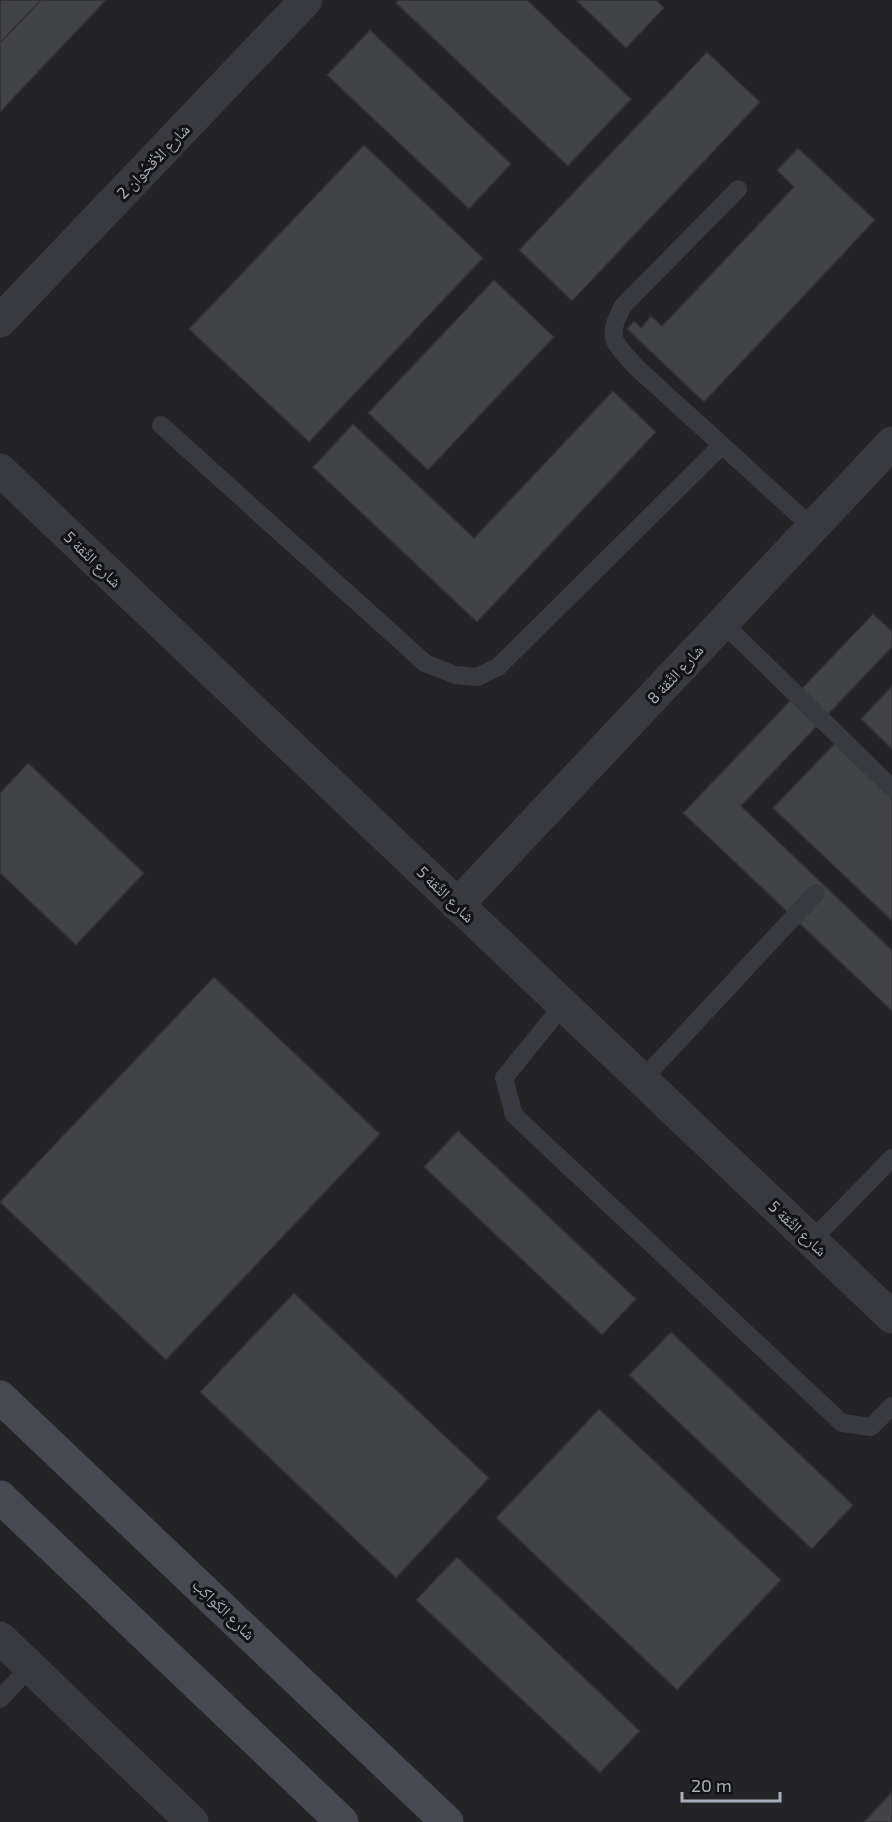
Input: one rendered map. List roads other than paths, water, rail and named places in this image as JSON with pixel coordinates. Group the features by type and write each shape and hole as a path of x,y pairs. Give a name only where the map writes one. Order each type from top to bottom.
{"street":[{"name":"شارع الأقحُوان 2","path":"0,321 306,0"},
{"name":"شارع الثِّقة 8","path":"457,905 892,444"},
{"name":"شارع الثِّقة 5","path":"0,470 892,1317"},
{"name":"شارع الكَواكِب","path":"0,1397 447,1822"},
{"path":"0,1497 342,1822"},
{"path":"0,1638 192,1822"}],"lane":[{"path":"738,189 623,306 612,326 615,343 629,360 813,528"},
{"path":"161,425 425,663 455,675 477,677 498,667 722,446"},
{"path":"723,623 892,788"},
{"path":"642,1080 816,893"},
{"path":"563,1005 504,1078 514,1115 842,1423 871,1427 892,1406"},
{"path":"812,1241 892,1158"},
{"path":"0,1699 30,1667"}]}
